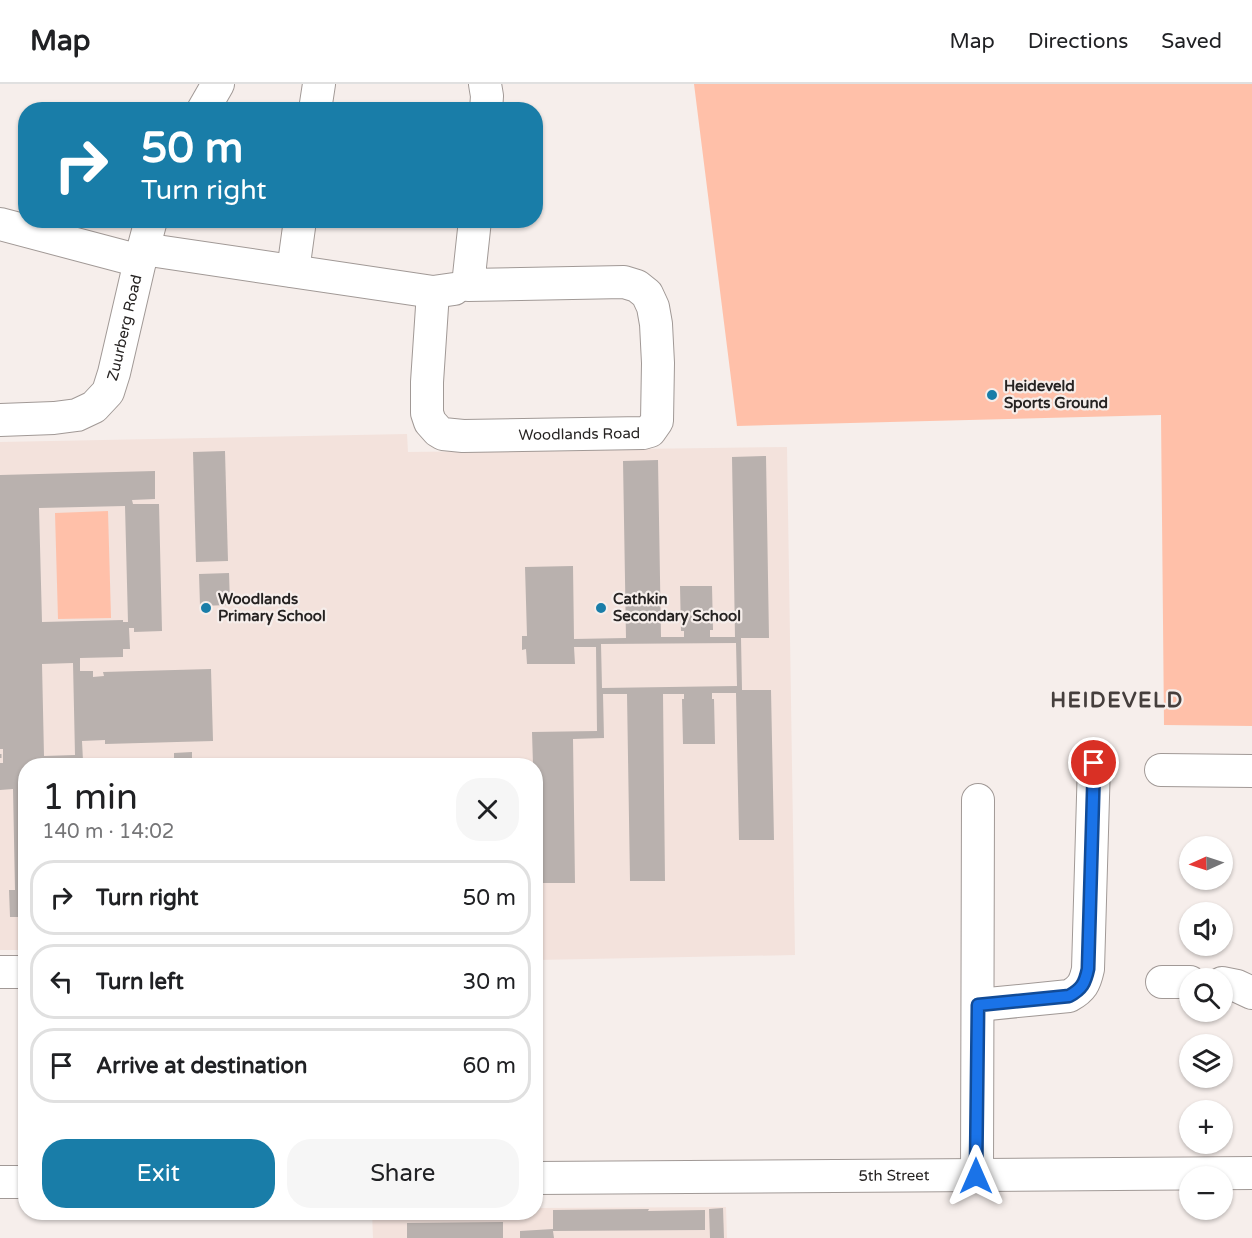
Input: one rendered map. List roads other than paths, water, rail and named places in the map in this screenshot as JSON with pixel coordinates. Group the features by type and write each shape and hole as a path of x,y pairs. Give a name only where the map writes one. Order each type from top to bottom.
{"street":[{"path":"208,102 218,84"},
{"path":"316,102 319,84"},
{"name":"Woodlands Road","path":"0,224 18,226"},
{"name":"Woodlands Road","path":"30,228 144,243 293,272 434,292 468,285 610,281 637,286 647,294 653,307 656,324 658,402 657,421 654,427 643,433 463,436 443,434 438,431 430,422 427,413 434,292"},
{"path":"293,272 299,228"},
{"path":"468,285 474,228"},
{"name":"Zuurberg Road","path":"0,420 77,415 94,407 108,392 144,243"},
{"path":"978,1005 1069,996 1078,991 1085,981 1088,969 1094,763"},
{"path":"1161,770 1252,771"},
{"path":"976,1176 978,800"},
{"path":"0,972 18,972"},
{"path":"1233,985 1252,993"},
{"name":"5th Street","path":"543,1178 1252,1173"},
{"path":"0,1182 18,1182"}],"place":[{"name":"Heideveld Sports Ground","path":"992,395"},
{"name":"Woodlands Primary School","path":"206,608"},
{"name":"Cathkin Secondary School","path":"601,608"}],"district":[{"name":"HEIDEVELD","path":"1117,700"}]}
